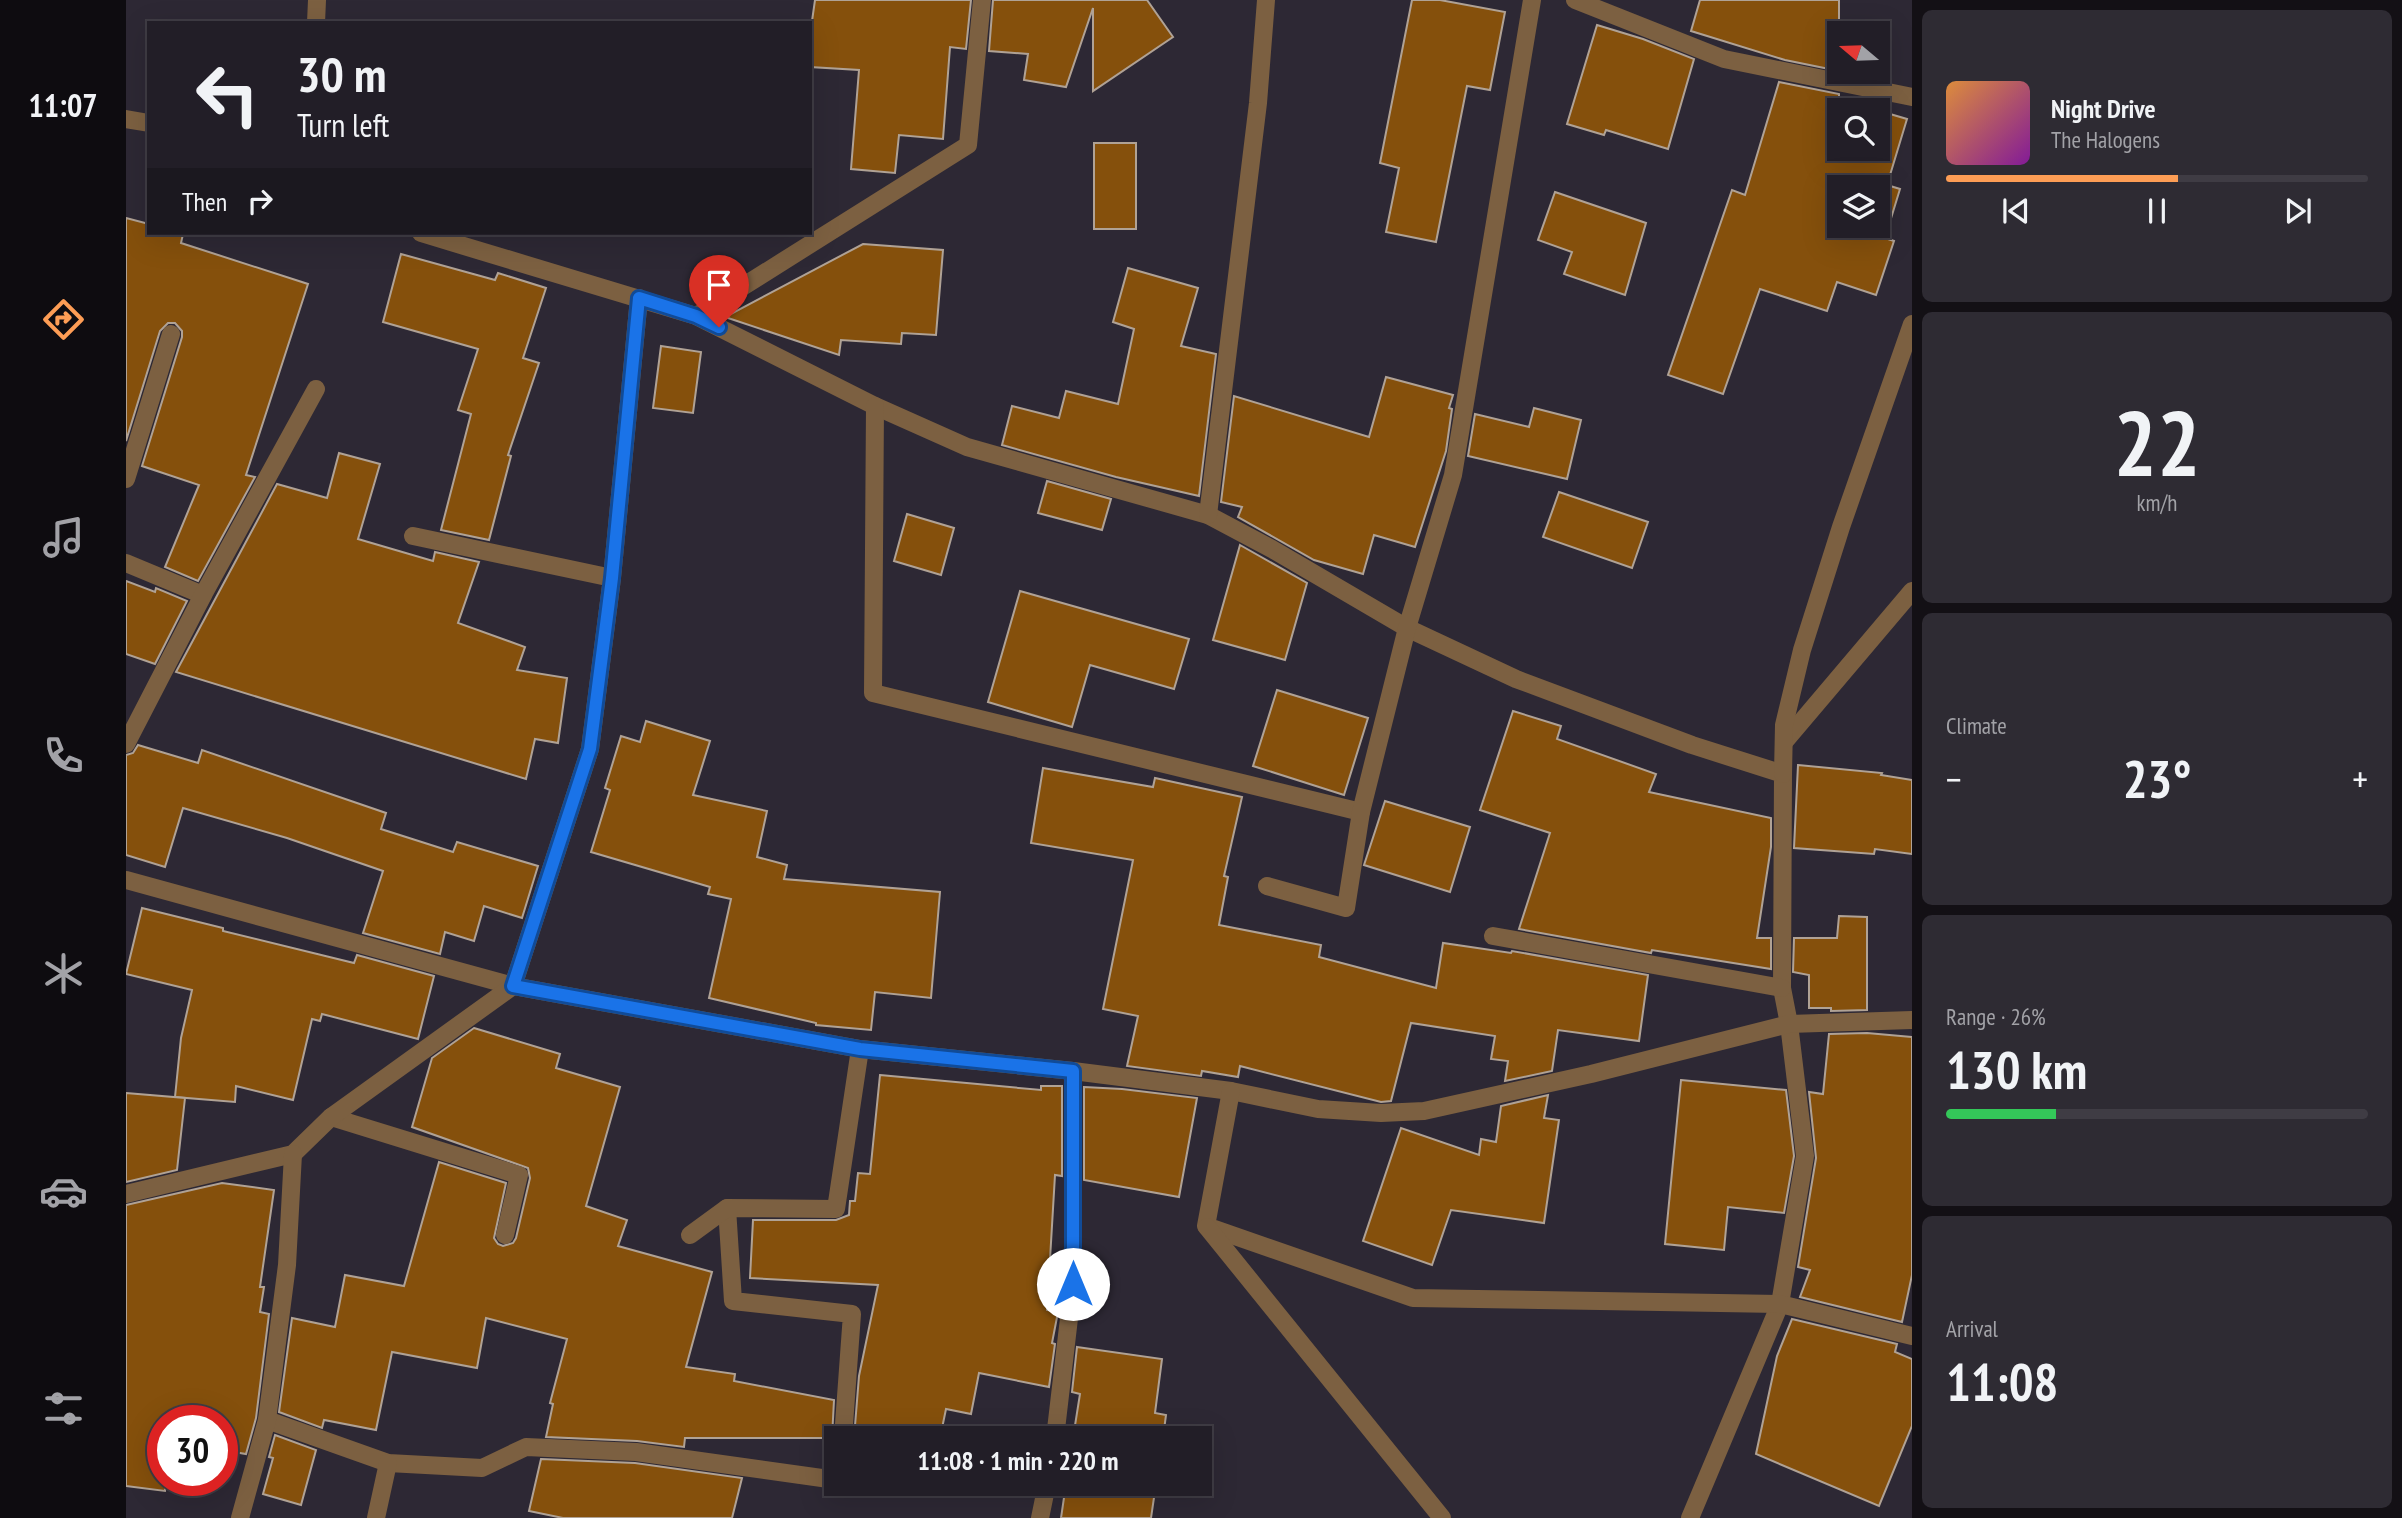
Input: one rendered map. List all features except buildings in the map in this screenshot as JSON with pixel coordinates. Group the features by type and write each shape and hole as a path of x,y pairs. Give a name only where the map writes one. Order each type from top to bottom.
{"street":[{"path":"316,21 317,0"},
{"path":"696,316 968,145 982,0"},
{"path":"1208,516 1258,103 1266,0"},
{"path":"1267,886 1346,908 1361,812 1407,628 1452,475 1532,0"},
{"path":"1575,0 1724,59 1912,97"},
{"path":"126,119 147,123"},
{"path":"428,235 696,316 875,406 967,447 1208,516 1272,549 1407,628 1516,679 1692,745 1783,775"},
{"path":"126,1194 293,1154 331,1117 513,986 590,749 612,578 639,298"},
{"path":"1690,1518 1780,1304 1805,1156 1782,988 1784,725 1802,650 1841,527 1912,324"},
{"path":"126,479 171,334"},
{"path":"126,744 203,595 316,389"},
{"path":"875,406 873,693 1361,812"},
{"path":"413,536 612,578"},
{"path":"126,563 203,595"},
{"path":"1785,741 1912,591"},
{"path":"126,880 513,986 860,1049 1231,1091 1318,1109 1381,1113 1424,1111 1591,1074 1789,1024 1912,1020"},
{"path":"1493,936 1782,988"},
{"path":"690,1235 727,1208 836,1209 860,1049"},
{"path":"1056,1426 1073,1284 1073,1071"},
{"path":"1231,1091 1206,1226 1442,1518"},
{"path":"331,1117 519,1175 505,1234"},
{"path":"240,1518 267,1419 287,1265 293,1154"},
{"path":"727,1208 733,1301 852,1314 845,1426"},
{"path":"1206,1226 1413,1298 1780,1304 1912,1336"},
{"path":"267,1419 388,1463 482,1468 526,1447 636,1452 824,1478"},
{"path":"376,1518 388,1463"},
{"path":"1040,1518 1045,1496"}],"route":[{"path":"719,327 696,316 639,298 612,578 590,749 513,986 860,1049 1073,1071 1073,1284"}]}
